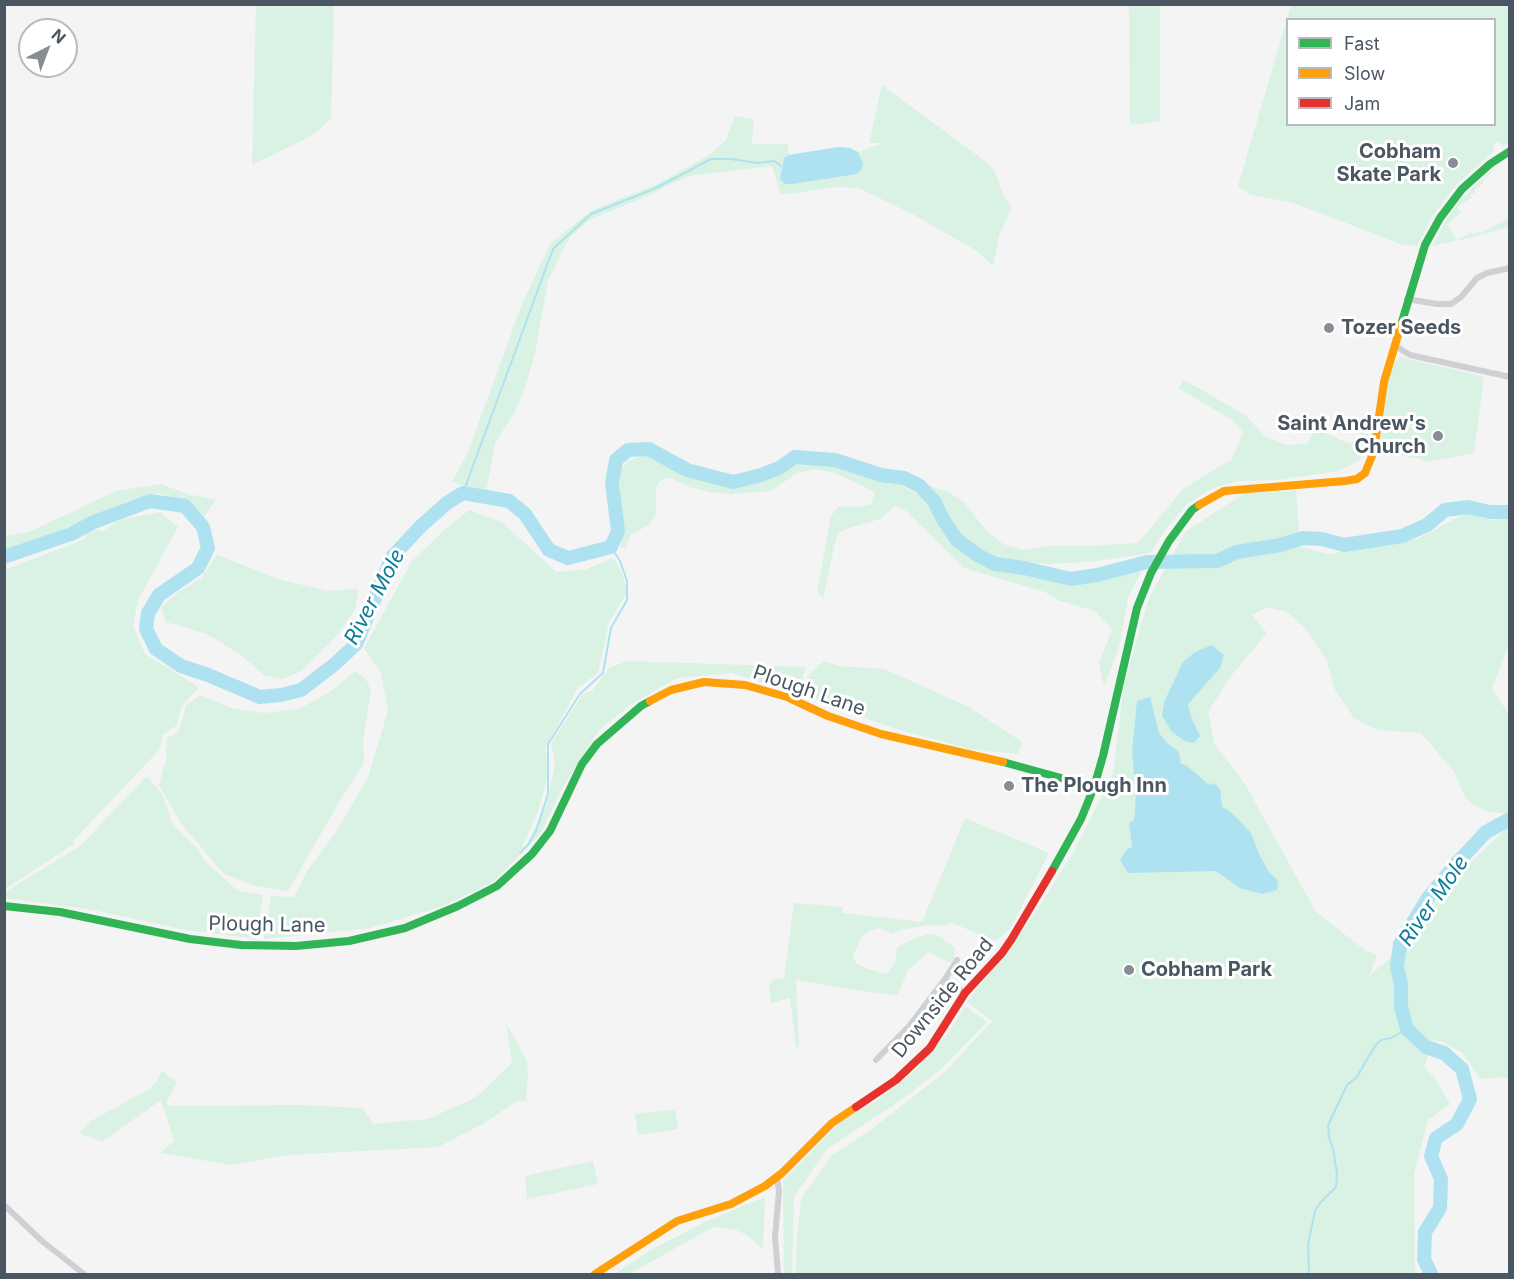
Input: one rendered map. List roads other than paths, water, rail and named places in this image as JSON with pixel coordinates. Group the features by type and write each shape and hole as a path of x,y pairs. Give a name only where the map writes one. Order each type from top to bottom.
{"street":[{"path":"1509,151 1476,175 1445,211 1422,251 1394,345 1410,355 1509,377"},
{"path":"1407,298 1437,304 1451,304 1461,297 1474,280 1482,275 1509,268"},
{"name":"Downside Road","path":"595,1275 677,1221 740,1201 777,1177 832,1123 896,1080 920,1059 938,1036 965,993 1011,940 1071,838 1094,787 1103,756 1140,598 1160,556 1177,529 1185,517 1199,504 1230,489 1345,481 1361,476 1368,469 1374,451 1384,382 1394,345"},
{"name":"Plough Lane","path":"4,906 60,912 190,939 241,945 296,946 349,941 405,928 458,906 497,886 532,855 550,831 582,764 597,744 641,706 671,690 704,682 745,685 787,697 828,716 881,734 989,758 1094,787"},
{"path":"876,1060 910,1025 957,960"},
{"path":"945,979 965,993"},
{"path":"777,1177 775,1237 778,1275"},
{"path":"4,1205 42,1241 84,1275"}],"water":[{"path":"839,147 850,148 858,152 863,163 862,169 857,174 792,184 785,184 780,179 784,158 788,155"},
{"path":"1212,645 1224,655 1220,668 1188,704 1200,736 1194,743 1185,741 1172,732 1162,716 1164,702 1183,662 1195,652"},
{"path":"1150,697 1159,733 1179,752 1181,764 1186,765 1209,785 1214,783 1220,789 1222,807 1231,812 1251,833 1269,872 1278,881 1277,890 1262,894 1240,888 1216,871 1128,873 1120,860 1127,849 1132,847 1129,823 1134,820 1136,795 1132,750 1137,701"}],"waterway":[{"path":"463,493 553,249 591,214 656,188 711,159 757,163 774,161 781,166"},
{"name":"River Mole","path":"4,557 71,534 94,522 150,501 185,506 203,527 208,548 198,568 159,595 148,613 146,629 156,649 181,666 260,697 301,690 335,664 356,644 392,557 421,526 447,503 463,493 509,501 525,514 549,550 568,558 611,547 618,531 612,483 616,460 628,450 649,449 687,470 733,482 779,468 795,457 835,460 881,475 904,478 920,486 934,501 957,540 979,556 995,564 1071,579 1147,562 1217,561 1237,552 1280,545 1303,538 1322,539 1344,545 1402,536 1427,525 1445,510 1468,507 1490,512 1510,512"},
{"path":"520,853 536,831 548,794 548,744 580,694 603,673 611,628 627,600 627,581 620,561 611,547"},
{"name":"River Mole","path":"1431,1274 1424,1259 1425,1232 1440,1208 1441,1179 1431,1156 1436,1138 1457,1124 1470,1099 1462,1069 1444,1053 1426,1047 1407,1029 1401,1007 1401,984 1397,967 1400,944 1428,898 1456,864 1486,832 1510,819"},
{"path":"1309,1274 1308,1244 1315,1211 1336,1187 1337,1173 1328,1125 1347,1085 1356,1078 1375,1046 1381,1040 1391,1038 1407,1029"}],"place":[{"name":"Cobham Skate Park","path":"1453,163"},
{"name":"Tozer Seeds","path":"1329,328"},
{"name":"Saint Andrew's Church","path":"1438,436"},
{"name":"The Plough Inn","path":"1009,786"},
{"name":"Cobham Park","path":"1129,970"}]}
